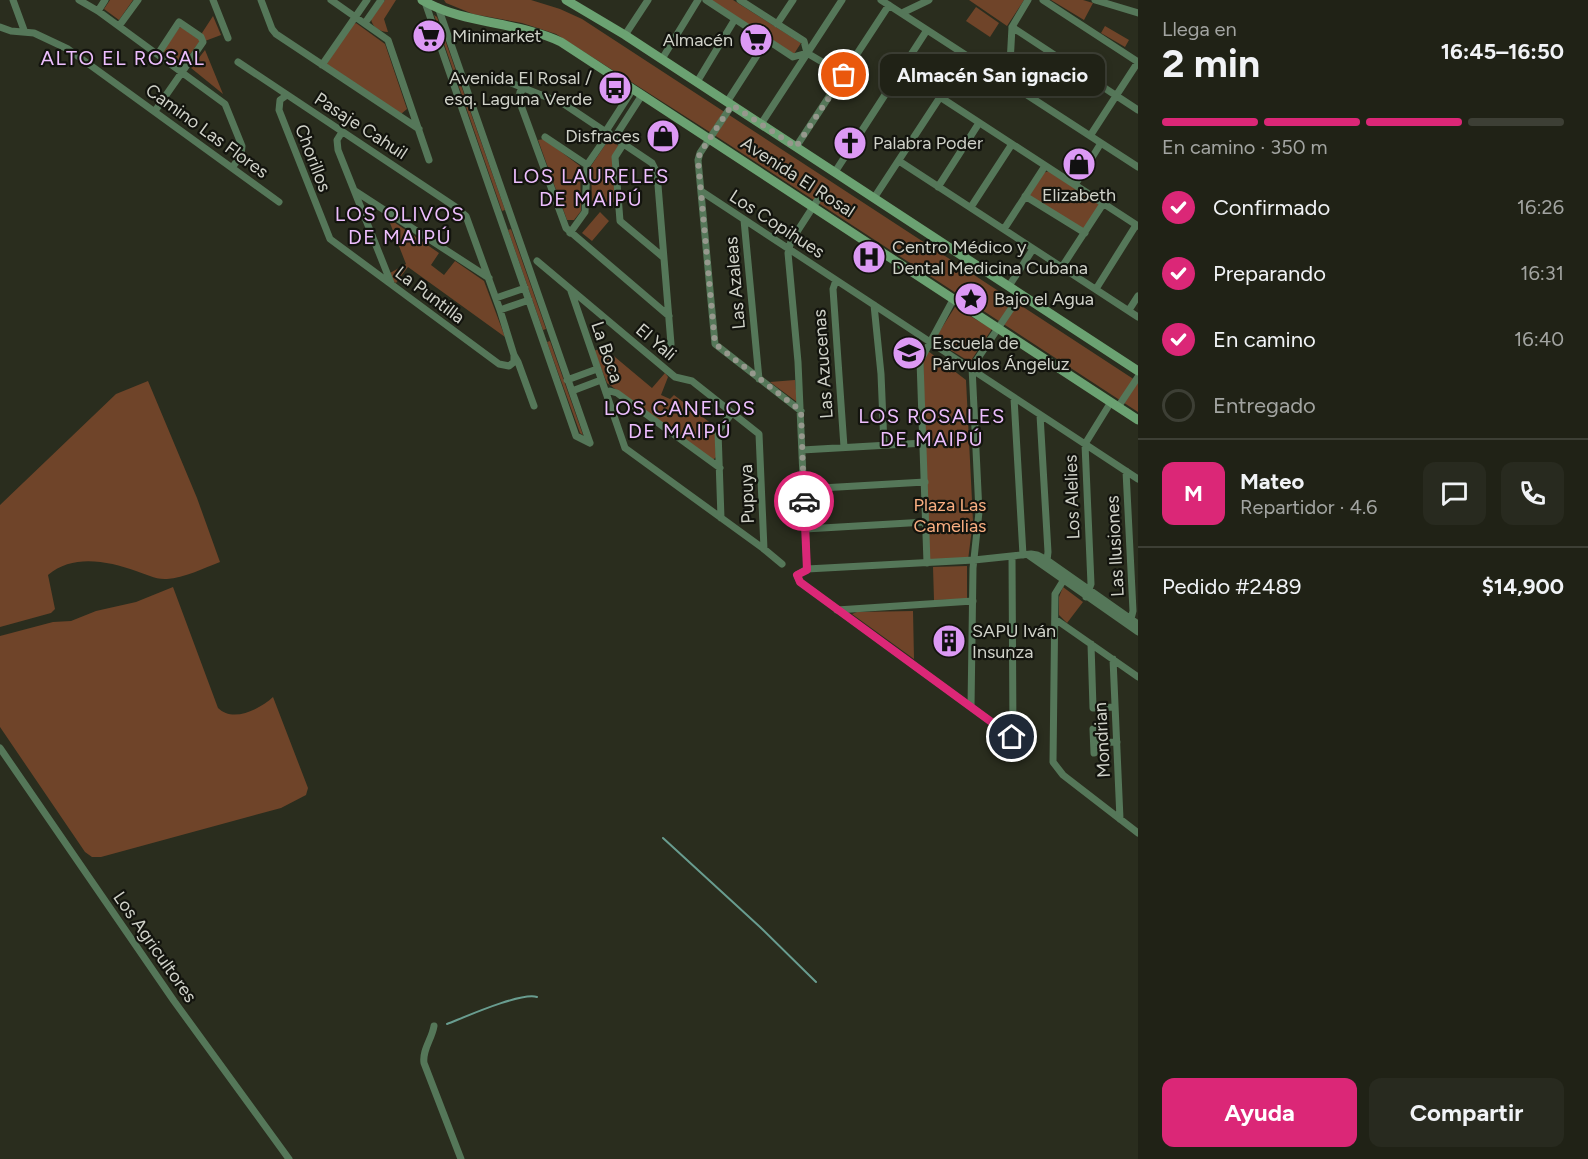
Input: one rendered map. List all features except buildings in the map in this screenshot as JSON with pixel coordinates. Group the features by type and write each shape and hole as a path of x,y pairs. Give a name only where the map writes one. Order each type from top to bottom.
{"street":[{"path":"13,0 24,30"},
{"path":"79,0 98,11 224,102 242,146 241,155 232,168"},
{"path":"98,11 105,0"},
{"path":"119,26 138,0"},
{"path":"213,0 228,38"},
{"path":"261,0 276,34 419,129"},
{"path":"331,0 388,40 429,160"},
{"path":"322,65 367,0"},
{"path":"365,23 381,0"},
{"name":"Avenida El Rosal","path":"566,0 625,34 1138,371"},
{"path":"625,34 648,0"},
{"path":"662,59 698,0"},
{"path":"706,0 793,57 807,53"},
{"path":"777,24 793,0"},
{"path":"761,124 842,0"},
{"path":"881,0 1138,168"},
{"path":"902,14 929,0"},
{"path":"1011,84 1009,82 1012,27 1028,0"},
{"path":"1043,0 1138,62 1090,136"},
{"path":"1095,0 1138,13"},
{"path":"425,1 576,436 590,443 438,4"},
{"name":"Avenida El Rosal","path":"425,1 438,4 472,19 531,31 552,38 1138,420"},
{"path":"744,1 804,41 807,53 844,75"},
{"path":"796,147 889,5"},
{"path":"697,82 735,19"},
{"path":"154,111 203,42 201,37 179,22 158,54"},
{"name":"Camino Las Flores","path":"0,27 11,31 24,30 34,33 68,49 279,202"},
{"path":"1012,27 1138,110"},
{"path":"835,172 927,30"},
{"path":"767,40 698,158 700,191 715,344 801,411"},
{"path":"874,198 967,56"},
{"name":"Pasaje Cahuil","path":"238,62 457,208 466,216 489,278"},
{"path":"501,79 564,104 652,163 657,173 671,344"},
{"path":"524,89 520,92 519,100 563,223 570,233 669,316"},
{"path":"610,134 633,89"},
{"name":"Chorillos","path":"287,95 280,100 279,110 327,234"},
{"path":"570,233 585,212 586,165 642,95"},
{"path":"940,97 1137,226 1096,289"},
{"path":"938,187 979,123"},
{"path":"342,132 336,144 391,284"},
{"path":"545,137 586,165"},
{"path":"624,143 615,157 620,221 663,257"},
{"path":"1075,185 1101,143"},
{"path":"971,207 1012,144"},
{"path":"899,161 1138,317"},
{"path":"1004,229 1045,165"},
{"path":"354,190 489,278 514,355 534,406"},
{"name":"Los Copihues","path":"700,191 1138,479"},
{"path":"807,570 801,411 789,249 791,241 822,194"},
{"path":"1025,195 1084,233"},
{"path":"1062,267 1103,204"},
{"path":"502,221 512,218"},
{"name":"Las Azaleas","path":"744,220 759,379"},
{"name":"La Puntilla","path":"327,234 333,243 499,364 509,366 514,362 514,355"},
{"path":"1009,286 1033,249"},
{"name":"El Yali","path":"537,261 675,377 692,381 756,431 759,437"},
{"name":"Las Azucenas","path":"836,280 833,289 844,447"},
{"path":"496,298 525,288"},
{"name":"La Boca","path":"570,289 622,442 628,451 782,564"},
{"path":"971,707 974,560 979,503 972,370 974,363 1021,294"},
{"path":"1129,310 1138,296"},
{"path":"927,563 920,361 954,298"},
{"path":"500,310 530,300"},
{"path":"874,305 881,374 884,445"},
{"path":"542,337 552,334"},
{"path":"567,380 597,369"},
{"name":"Los Alelies","path":"1088,593 1085,444 1138,377"},
{"path":"572,391 601,380"},
{"path":"606,393 610,391 617,393 720,468"},
{"path":"1014,398 1026,555"},
{"path":"721,518 718,431 732,413"},
{"path":"1040,415 1047,560"},
{"name":"Pupuya","path":"759,437 764,549"},
{"path":"802,450 924,443"},
{"name":"Las Ilusiones","path":"1126,471 1135,622"},
{"path":"804,489 925,482"},
{"path":"805,529 926,522"},
{"path":"1026,555 1063,581 1088,593 1135,622"},
{"path":"1027,748 837,610 800,582 797,575 807,570 1037,555 1047,560 1138,632"},
{"path":"1012,556 1012,737"},
{"path":"1063,581 1055,594 1053,762 1063,775 1138,833"},
{"path":"837,610 973,602"},
{"path":"1055,619 1138,676"},
{"path":"1091,644 1093,708 1115,707"},
{"name":"Mondrian","path":"1113,659 1120,819"},
{"path":"1093,729 1094,753"},
{"path":"1094,743 1117,742"},
{"name":"Los Agricultores","path":"0,748 174,1002 289,1159"},
{"path":"434,1026 424,1053 424,1063 461,1159"}],"green space":[{"path":"110,0 133,0 119,20 104,9"},
{"path":"385,0 396,0 384,19 388,32 377,28 371,19"},
{"path":"444,0 531,0 582,19 1138,382 1138,412 556,34 522,23 473,14 446,3"},
{"path":"710,0 733,0 801,43 794,54"},
{"path":"969,0 1024,0 1007,26"},
{"path":"1051,0 1083,0 1093,3 1084,20"},
{"path":"976,7 999,23 990,37 966,21"},
{"path":"434,15 437,17 505,210 502,211"},
{"path":"213,16 221,35 205,41 202,33"},
{"path":"356,23 385,44 407,109 401,114 326,65 352,25"},
{"path":"1105,26 1129,40 1125,47 1101,33"},
{"path":"181,27 200,41 181,66 163,51"},
{"path":"205,50 223,94 191,68"},
{"path":"544,139 580,166 581,211 574,220 567,220 538,140"},
{"path":"609,139 619,146 612,159 615,202 592,202 591,166"},
{"path":"1049,171 1100,205 1083,230 1028,196 1043,173"},
{"path":"600,212 609,221 592,241 582,233"},
{"path":"388,218 439,253 431,265 444,275 455,261 484,281 505,337 408,267 396,283 392,281 390,273 406,264"},
{"path":"511,229 546,329 543,330 508,230"},
{"path":"955,307 992,329 970,362 934,340"},
{"path":"550,341 583,435 580,433 547,342"},
{"path":"603,347 652,388 665,373 668,377 661,395 670,399 674,395 717,428 715,432 716,457 710,459 607,383 594,351"},
{"name":"Plaza Las Camelias","path":"928,351 966,380 973,521 968,560 929,560 923,361"},
{"path":"795,380 797,402 770,382"},
{"path":"148,381 197,498 220,562 187,575 163,579 102,562 68,564 48,575 55,609 51,613 0,627 0,505 116,394"},
{"path":"967,566 967,599 934,600 933,567"},
{"path":"173,587 218,708 231,714 246,713 273,697 308,788 306,795 281,808 101,857 92,857 85,852 0,727 0,636 53,622 71,621 96,611 136,602"},
{"path":"1063,587 1083,602 1067,623 1059,615 1059,597"},
{"path":"913,611 914,659 852,614 857,612"}],"waterway":[{"path":"663,838 816,982"},
{"path":"447,1024 519,998 537,997"}],"way so far":[{"path":"804,501 801,411 715,344 698,160 700,153 732,105 796,147 844,75"}],"place":[{"name":"Minimarket","path":"429,36"},
{"name":"Almacén","path":"756,40"},
{"name":"Almacén San ignacio","path":"844,75"},
{"name":"Avenida El Rosal / esq. Laguna Verde","path":"615,88"},
{"name":"Disfraces","path":"663,136"},
{"name":"Palabra Poder","path":"850,143"},
{"name":"Elizabeth","path":"1079,164"},
{"name":"Centro Médico y Dental Medicina Cubana","path":"869,257"},
{"name":"Bajo el Agua","path":"971,299"},
{"name":"Escuela de Párvulos Ángeluz","path":"909,353"},
{"name":"SAPU Iván Insunza","path":"949,641"}],"district":[{"name":"ALTO EL ROSAL","path":"123,58"},
{"name":"LOS LAURELES DE MAIPÚ","path":"591,188"},
{"name":"LOS OLIVOS DE MAIPÚ","path":"400,226"},
{"name":"LOS CANELOS DE MAIPÚ","path":"680,420"},
{"name":"LOS ROSALES DE MAIPÚ","path":"932,428"}],"route":[{"path":"804,501 807,570 797,575 800,582 1012,737"}]}
